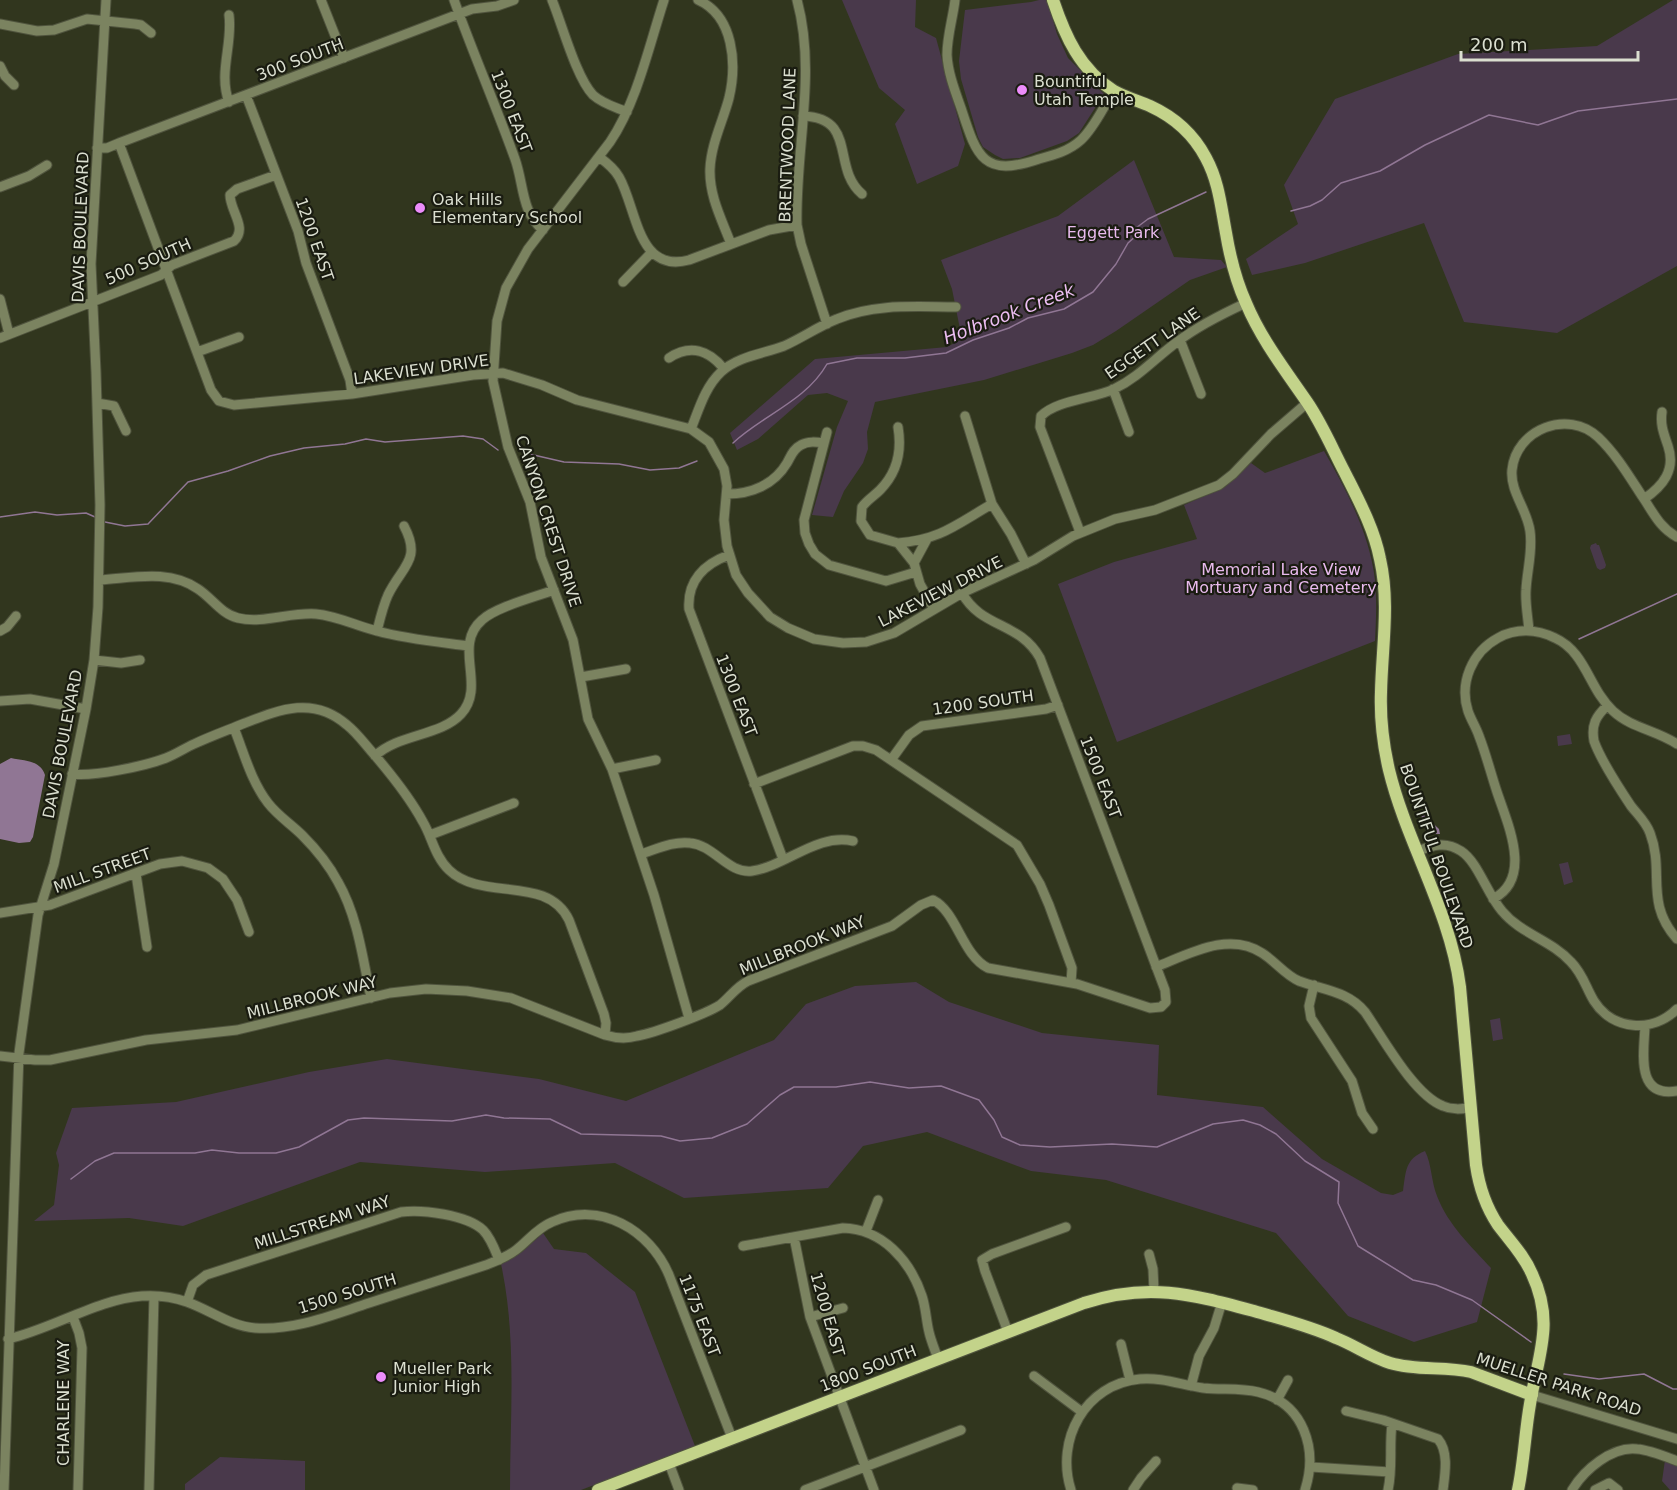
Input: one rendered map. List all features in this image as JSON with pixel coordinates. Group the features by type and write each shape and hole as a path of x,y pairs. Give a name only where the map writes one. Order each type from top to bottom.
{"main road":[{"name":"BOUNTIFUL BOULEVARD","path":"1053,0 1064,32 1080,59 1097,77 1114,91 1170,117 1186,131 1204,154 1217,184 1230,253 1246,303 1270,349 1323,429 1361,506 1379,553 1385,603 1381,690 1383,737 1392,782 1447,927 1455,958 1460,987 1477,1175 1485,1200 1497,1223 1526,1262 1539,1294 1544,1318 1544,1343 1532,1395 1518,1490"},
{"name":"MUELLER PARK ROAD","path":"1154,1291 1189,1294 1222,1302 1315,1329 1387,1362 1411,1367 1461,1370 1481,1375 1504,1386 1532,1395"},
{"name":"1800 SOUTH","path":"598,1490 1008,1332 1108,1296 1154,1291"}],"street":[{"name":"DAVIS BOULEVARD","path":"4,1490 8,1339 7,1266 19,1059 40,908 55,858 86,709 94,660 100,580 97,403 91,264 106,0"},
{"path":"321,0 344,58"},
{"name":"1300 EAST","path":"454,0 516,161 523,198 533,221 543,230"},
{"name":"300 SOUTH","path":"97,148 119,143 459,14 514,0"},
{"path":"552,0 580,74 589,89 605,103 627,112"},
{"name":"CANYON CREST DRIVE","path":"664,0 627,112 615,135 518,264 501,300 493,373 494,390 508,447 529,497 539,550 573,640 588,719 612,769 641,854 689,1018"},
{"path":"698,0 709,6 721,19 730,43 730,91 712,151 710,177 713,197 731,244"},
{"name":"BRENTWOOD LANE","path":"797,0 805,39 804,116 797,225 827,324"},
{"path":"955,0 947,55 951,77 973,144 982,156 994,165 1009,167 1022,165 1071,148 1086,135 1114,91"},
{"path":"229,102 224,79 231,28 230,15"},
{"path":"0,24 37,32 54,30 83,20 105,21 135,24 151,33"},
{"path":"0,66 5,76 14,85"},
{"name":"1200 EAST","path":"246,95 350,380 352,394"},
{"path":"804,116 822,118 834,127 850,179 862,194"},
{"name":"LAKEVIEW DRIVE","path":"119,143 216,399 226,404 352,394 493,373 507,374 542,385 577,400 691,429 709,442 720,458 726,474 727,494 724,520 729,555 742,584 761,609 788,628 814,639 843,643 872,640 901,630 962,593 1026,564 1080,532 1115,519 1163,507 1219,485 1233,474 1271,434 1307,403"},
{"path":"599,156 619,177 644,240 652,252 665,261 683,262 774,228 797,225"},
{"path":"0,187 29,176 47,165"},
{"name":"500 SOUTH","path":"5,336 161,276 172,266 231,243 239,235 240,226 230,195 237,189 276,174"},
{"path":"622,282 652,252"},
{"path":"0,299 5,336"},
{"name":"EGGETT LANE","path":"1080,532 1040,427 1041,416 1050,410 1113,389 1141,373 1180,340 1215,317 1246,303"},
{"path":"691,429 708,388 724,369 742,359 784,345 843,316 879,308 956,307"},
{"path":"197,352 239,336"},
{"path":"1180,340 1201,394"},
{"path":"669,358 682,351 692,350 709,356 724,369"},
{"path":"1113,389 1129,432"},
{"path":"97,403 114,406 126,431"},
{"path":"1644,499 1660,486 1669,469 1669,451 1661,425 1662,412"},
{"path":"965,416 992,504 1026,564"},
{"path":"1529,631 1526,596 1531,552 1530,534 1527,518 1512,477 1515,458 1521,446 1536,432 1548,426 1568,424 1587,429 1606,446 1661,525 1677,537"},
{"path":"898,427 900,447 894,471 883,488 865,503 860,516 862,525 870,535 898,543 927,539 954,528 992,504"},
{"path":"826,432 804,520 805,533 812,550 829,565 883,580 897,578 915,568 927,539"},
{"path":"727,494 744,493 759,488 781,472 799,446 810,442 824,443"},
{"path":"377,631 389,594 411,555 411,540 404,526"},
{"path":"898,543 915,568 922,590 934,609"},
{"name":"1300 EAST","path":"729,555 709,564 698,574 690,591 689,609 783,859"},
{"path":"100,580 168,577 183,580 195,587 224,612 235,617 249,620 294,614 315,614 346,620 377,631 468,646"},
{"path":"375,756 386,747 446,724 461,714 471,692 468,646 474,629 486,617 554,590"},
{"name":"1500 EAST","path":"962,593 970,606 980,614 1014,630 1031,645 1043,665 1156,967 1166,996 1165,1005"},
{"path":"0,631 7,627 16,616"},
{"path":"1493,899 1503,893 1510,882 1514,867 1514,847 1480,739 1468,711 1466,684 1473,663 1488,644 1508,633 1529,631 1553,636 1569,646 1576,654 1592,686 1607,706 1630,724 1656,733 1677,744"},
{"path":"94,660 121,663 140,660"},
{"path":"581,677 626,669"},
{"path":"0,700 30,699 86,709"},
{"name":"1200 SOUTH","path":"891,760 909,735 927,724 1046,709 1058,705"},
{"path":"1607,706 1595,719 1594,741 1650,833 1654,850 1658,905 1666,925 1677,939"},
{"path":"72,774 87,776 164,759 201,741 283,709 299,707 317,710 335,717 346,724 406,794 430,835 442,863 459,878 483,887 544,896 561,908 569,920 604,1014 605,1035"},
{"path":"234,728 263,796 276,813 301,834 321,856 344,893 357,933 370,998"},
{"path":"754,784 853,746 872,748 1017,844 1049,905 1072,968 1071,983"},
{"path":"612,769 656,760"},
{"path":"430,835 514,803"},
{"path":"641,854 673,844 691,843 709,849 734,868 745,871 756,870 828,842 844,839 853,841"},
{"path":"1418,851 1438,844 1451,846 1461,851 1470,859 1493,899 1513,922 1555,947 1570,960 1582,975 1595,1002 1615,1020 1645,1026 1664,1019 1677,1009"},
{"name":"MILL STREET","path":"0,913 40,908 174,861 191,862 208,868 223,879 233,892 249,932"},
{"path":"136,874 147,947"},
{"name":"MILLBROOK WAY","path":"0,1056 50,1060 146,1040 237,1030 402,991 439,989 499,995 518,1000 605,1035 620,1038 639,1036 717,1006 747,981 892,926 921,905 933,900 941,906 974,956 984,966 1071,983 1150,1008 1165,1005"},
{"path":"1156,967 1212,946 1233,943 1256,949 1296,979 1341,993 1361,1007 1416,1087 1428,1098 1448,1108 1471,1108"},
{"path":"1314,985 1309,1010 1311,1018 1352,1081 1362,1113 1373,1128"},
{"path":"1645,1026 1644,1066 1647,1080 1658,1090 1677,1091"},
{"path":"866,1231 878,1200"},
{"name":"MILLSTREAM WAY","path":"187,1302 193,1286 206,1275 401,1212 418,1212 471,1222 488,1235 499,1260"},
{"name":"1500 SOUTH","path":"8,1339 26,1335 118,1300 154,1296 187,1302 237,1325 247,1327 292,1326 499,1260 516,1250 542,1227 563,1217 591,1214 617,1220"},
{"name":"1175 EAST","path":"617,1220 644,1238 665,1266 732,1438"},
{"path":"1008,1332 984,1271 982,1260 1066,1227"},
{"path":"743,1246 843,1228 866,1231 876,1235 891,1247 912,1273 921,1293 929,1336 938,1359"},
{"name":"1200 EAST","path":"794,1237 810,1317 874,1490"},
{"path":"1149,1254 1153,1269 1154,1291"},
{"path":"149,1490 154,1296"},
{"path":"1191,1386 1199,1356 1214,1328 1222,1302"},
{"path":"810,1317 843,1308"},
{"name":"CHARLENE WAY","path":"73,1317 82,1348 78,1490"},
{"path":"1121,1344 1130,1380"},
{"path":"1034,1376 1082,1412"},
{"path":"1071,1490 1066,1468 1067,1447 1072,1430 1082,1412 1103,1392 1130,1380 1160,1379 1191,1386 1254,1391 1276,1400 1294,1415 1304,1430 1310,1448 1311,1467 1305,1490"},
{"path":"1276,1400 1288,1380"},
{"name":"MUELLER PARK ROAD","path":"1532,1395 1677,1439"},
{"path":"1346,1411 1435,1437 1441,1442 1445,1453 1443,1490"},
{"path":"1388,1490 1389,1443 1392,1424"},
{"path":"805,1490 961,1430"},
{"path":"1572,1490 1580,1477 1590,1468 1625,1449 1642,1449 1677,1461"},
{"path":"1133,1490 1156,1461"},
{"path":"669,1463 679,1490"},
{"path":"1311,1467 1390,1472"},
{"path":"1595,1490 1609,1483 1618,1490"},
{"path":"1237,1488 1253,1490"}],"green space":[{"path":"842,0 916,0 915,27 936,38 965,144 958,166 917,184 895,124 905,110 879,88"},
{"path":"1047,0 1057,34 1068,58 1104,94 1079,133 1067,141 1020,158 1003,159 983,147 961,79 959,61 965,10"},
{"path":"1673,0 1677,0 1677,266 1557,333 1464,322 1424,223 1305,263 1252,275 1246,259 1298,224 1284,185 1335,99 1458,54 1597,46"},
{"name":"Eggett Park","path":"1134,160 1174,257 1221,260 1227,267 1190,280 1093,345 984,380 875,402 867,432 868,449 863,463 844,491 833,517 812,515 837,427 848,401 827,393 808,395 758,439 737,450 730,433 815,359 947,347 962,339 952,289 941,260 1058,216"},
{"name":"Memorial Lake View Mortuary and Cemetery","path":"1324,451 1349,498 1368,546 1376,588 1375,641 1117,742 1058,584 1114,562 1197,539 1184,505 1225,487 1251,463 1265,473"},
{"path":"1596,543 1599,545 1606,565 1600,570 1597,568 1590,548"},
{"path":"1570,734 1572,744 1558,746 1557,736"},
{"path":"1568,862 1573,882 1564,885 1559,864"},
{"path":"916,982 949,1002 1042,1033 1159,1045 1157,1095 1263,1107 1322,1159 1381,1193 1393,1195 1403,1191 1410,1162 1425,1151 1435,1190 1447,1216 1491,1268 1477,1322 1414,1342 1348,1316 1276,1233 1106,1180 1031,1171 927,1132 863,1146 828,1188 684,1198 615,1163 485,1172 360,1162 183,1226 129,1218 34,1221 54,1205 59,1165 56,1153 72,1108 176,1102 309,1072 387,1059 539,1079 626,1101 774,1040 806,1004 855,986"},
{"path":"1500,1018 1503,1039 1493,1041 1490,1020"},
{"path":"543,1233 554,1249 586,1253 635,1292 695,1446 581,1490 510,1490 511,1348 501,1264 522,1252"},
{"path":"220,1457 305,1461 305,1490 185,1490 185,1484"},
{"path":"1665,1460 1677,1462 1677,1490 1670,1490 1662,1481"}],"shaded area":[{"path":"11,758 40,766 45,775 33,837 30,842 19,843 0,839 0,764"},
{"path":"1423,814 1439,829 1440,834 1427,834 1421,815"}],"waterway":[{"name":"Holbrook Creek","path":"1291,211 1310,206 1322,200 1341,183 1380,171 1425,145 1489,115 1538,125 1578,111 1677,99"},
{"name":"Holbrook Creek","path":"733,443 808,388 827,364 857,358 905,358 946,353 1028,318 1064,309 1093,292 1116,264 1128,243 1138,234 1136,228 1148,219 1206,192"},
{"name":"Holbrook Creek","path":"105,522 125,526 148,524 188,482 270,456 304,448 345,444 366,439 385,442 463,436 483,439 498,450"},
{"name":"Holbrook Creek","path":"525,453 564,462 619,464 650,470 679,468 697,461"},
{"name":"Holbrook Creek","path":"0,517 35,512 57,515 86,513 95,517"},
{"path":"1579,639 1677,594"},
{"path":"71,1179 95,1161 114,1153 195,1153 212,1150 276,1153 299,1147 348,1120 364,1118 452,1121 486,1115 504,1118 550,1119 581,1134 661,1136 680,1141 712,1138 747,1124 780,1095 794,1087 836,1087 870,1082 909,1088 941,1086 979,1100 994,1120 1002,1137 1020,1145 1050,1147 1112,1144 1157,1147 1213,1124 1243,1120 1260,1125 1276,1134 1305,1161 1339,1182 1338,1203 1358,1246 1413,1280 1436,1285 1472,1300 1531,1342"},
{"path":"1564,1374 1599,1379 1644,1374 1677,1389"}],"place":[{"name":"Bountiful Utah Temple","path":"1022,90"},
{"name":"Oak Hills Elementary School","path":"420,208"},
{"name":"Mueller Park Junior High","path":"381,1377"}]}
